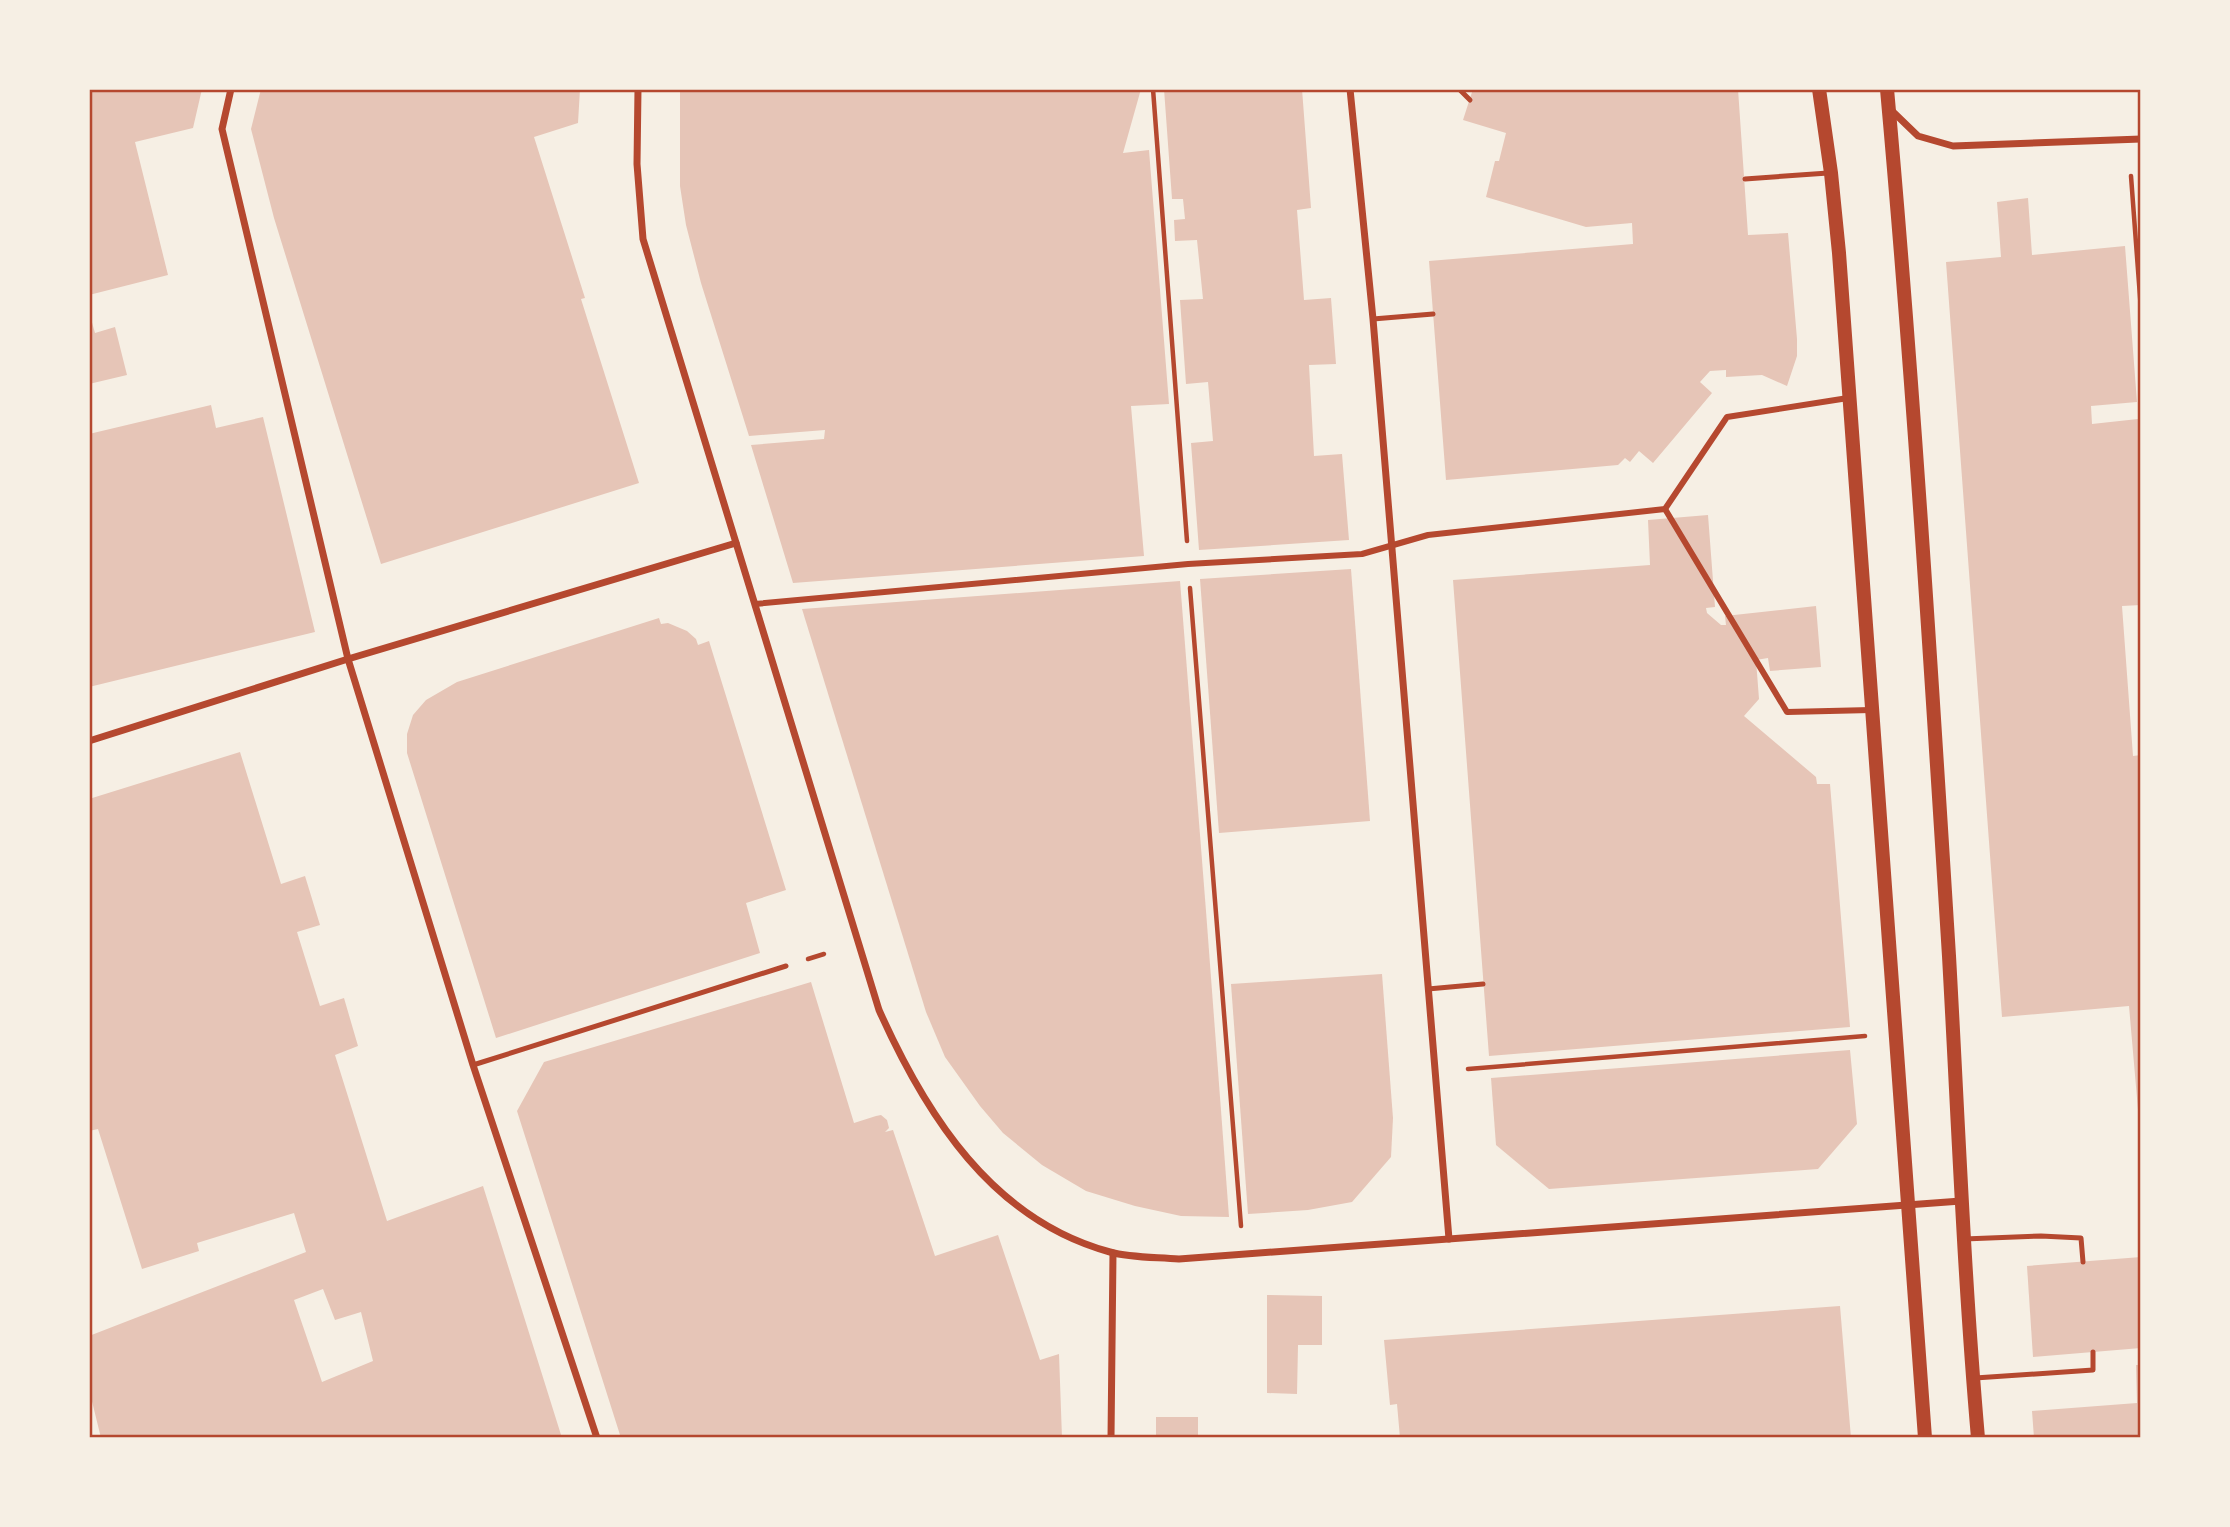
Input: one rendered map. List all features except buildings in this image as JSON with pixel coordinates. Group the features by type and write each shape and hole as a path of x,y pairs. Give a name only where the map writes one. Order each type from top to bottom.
{"main road":[{"path":"1819,89 1831,173 1850,398 1925,1438"},
{"path":"1887,89 1902,247 1933,706 1961,1201 1978,1438"}],"street":[{"path":"231,89 222,129 348,659 473,1065 597,1438"},
{"path":"638,89 637,164 643,239 879,1010 903,1064 940,1125 989,1181 1040,1222 1083,1243 1113,1253 1179,1259 1961,1201"},
{"path":"1350,89 1373,319 1449,1239"},
{"path":"1889,108 1918,136 1953,146 2141,139"},
{"path":"755,604 1188,564 1362,554 1428,535 1665,509 1727,417 1850,398"},
{"path":"1665,509 1787,712 1872,710"},
{"path":"89,741 348,659 736,543"},
{"path":"1111,1438 1113,1253"}],"lane":[{"path":"1459,89 1470,100"},
{"path":"1745,179 1831,173"},
{"path":"1373,319 1433,314"},
{"path":"473,1065 786,966"},
{"path":"1428,989 1483,985"},
{"path":"1964,1240 2041,1236 2081,1238 2083,1262"},
{"path":"1973,1378 2094,1370 2093,1352"}],"path":[{"path":"1153,89 1241,1226"},
{"path":"2131,176 2141,310"},
{"path":"1468,1069 1865,1036"}]}
